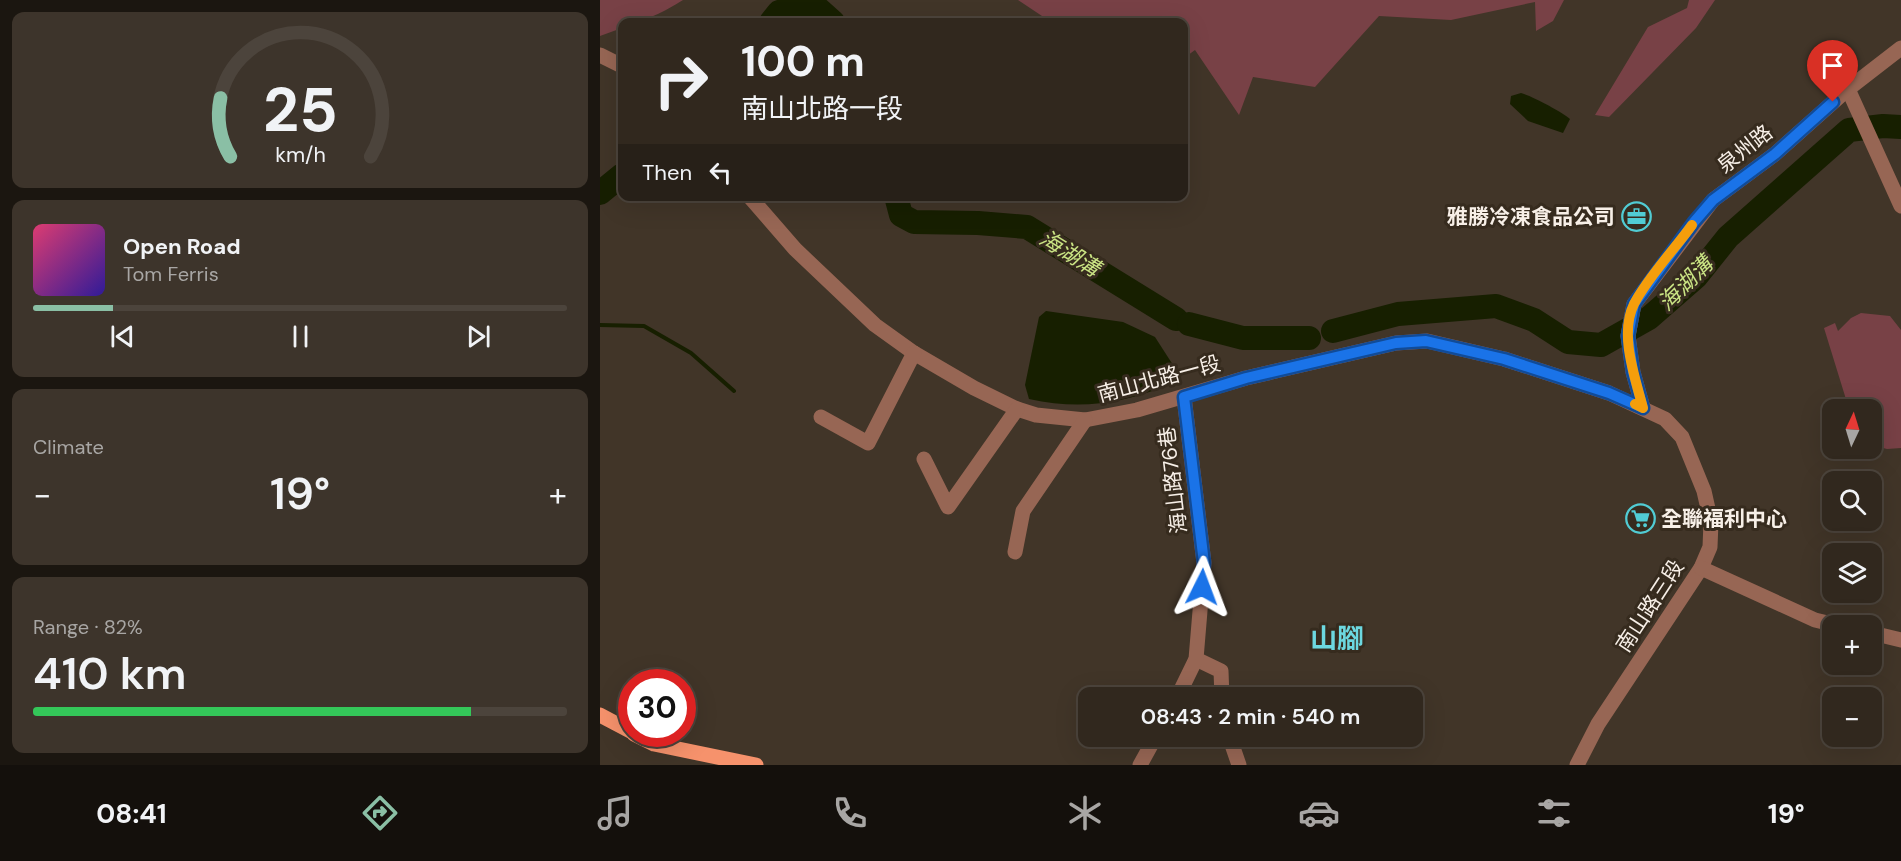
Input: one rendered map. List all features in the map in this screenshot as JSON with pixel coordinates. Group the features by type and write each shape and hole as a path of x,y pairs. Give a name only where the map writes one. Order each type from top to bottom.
{"main road":[{"path":"600,715 618,725"},
{"path":"669,747 756,765"}],"street":[{"name":"泉州路","path":"1643,408 1633,372 1629,330 1634,304 1707,207 1775,154 1848,89 1901,48"},
{"path":"600,55 618,64"},
{"path":"1848,89 1901,206"},
{"name":"南山北路一段","path":"753,201 795,249 875,325 914,353 974,388 1017,409 1053,417 1085,420 1137,410 1246,378 1386,345 1426,341 1504,359 1609,393 1643,408"},
{"path":"820,417 868,443 914,353"},
{"name":"海山路76巷","path":"1182,687 1196,659 1204,563 1184,397"},
{"name":"南山路三段","path":"1576,765 1598,724 1701,568 1710,547 1710,530 1704,491 1682,437 1665,419 1643,408"},
{"path":"924,459 948,507 1017,409"},
{"path":"1015,552 1023,511 1085,420"},
{"path":"1701,568 1822,622"},
{"path":"1882,635 1901,640"},
{"path":"1196,659 1221,671 1222,687"},
{"path":"1140,765 1150,747"},
{"path":"1233,747 1239,765"}],"shaded area":[{"path":"600,0 683,0 647,18 618,18 618,29 600,36"},
{"path":"1018,0 1564,0 1553,21 1536,31 1535,2 1451,20 1379,16 1315,87 1253,77 1239,115 1195,50 1188,55 1188,18 1045,18"},
{"path":"1689,0 1715,0 1696,28 1609,117 1595,115 1648,27 1687,8"},
{"path":"1521,93 1547,104 1570,119 1563,133 1528,121 1510,104 1511,96"},
{"path":"1046,311 1123,322 1155,337 1173,365 1169,385 1134,397 1100,403 1066,404 1029,399 1025,385 1039,317"},
{"path":"1861,313 1890,316 1901,330 1901,448 1882,448 1882,399 1846,399 1824,328 1835,323 1838,331 1851,318"}],"waterway":[{"path":"779,12 791,0"},
{"name":"海湖溝","path":"774,18 779,12 813,4 829,18"},
{"name":"海湖溝","path":"1333,331 1398,314 1496,306 1534,320 1568,342 1601,345 1649,318 1696,277 1728,237 1849,130 1883,126 1901,127"},
{"name":"海湖溝","path":"600,193 618,178"},
{"name":"海湖溝","path":"897,201 901,215 914,222 978,223 1027,227 1176,319"},
{"name":"海湖溝","path":"1189,324 1243,338 1309,338"},
{"path":"600,325 644,326 691,353 734,391"}],"slow traffic":[{"path":"1635,404 1643,408 1633,372 1628,336 1634,304 1692,225"}],"place":[{"name":"雅勝冷凍食品公司","path":"1636,217"},
{"name":"全聯福利中心","path":"1640,519"}],"district":[{"name":"山腳","path":"1337,639"}],"route":[{"path":"1202,587 1204,563 1194,464 1184,397 1246,378 1396,343 1426,341 1504,359 1609,393 1643,408 1633,372 1628,336 1634,304 1694,222 1713,200 1775,154 1833,102"}]}
